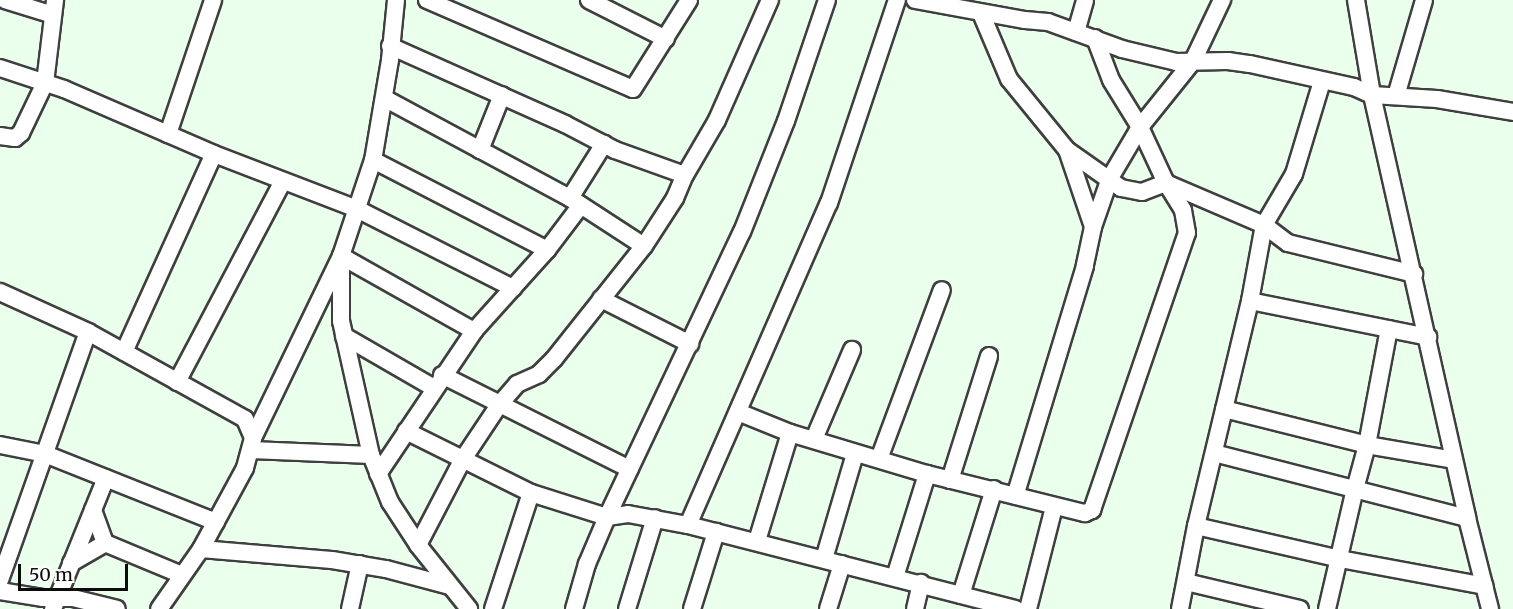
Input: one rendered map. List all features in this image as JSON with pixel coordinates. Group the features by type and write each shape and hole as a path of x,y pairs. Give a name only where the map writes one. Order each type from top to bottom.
{"street":[{"path":"0,136 15,138 21,132 45,83 54,8 5,0"},
{"path":"168,134 213,0"},
{"path":"159,609 201,549 216,522 340,256 373,160 384,98 396,0"},
{"path":"427,0 633,89 689,0"},
{"path":"590,0 666,39"},
{"path":"418,545 464,459 499,405 517,384 539,374 554,359 644,246 675,198 685,175 717,120 770,0"},
{"path":"574,609 587,564 607,517 746,221 786,121 827,0"},
{"path":"688,525 829,203 897,0"},
{"path":"915,0 981,13 1048,22 1151,57 1176,62 1228,61 1257,65 1354,87 1372,95 1396,96 1513,112"},
{"path":"1076,32 1085,0"},
{"path":"1015,496 1085,266 1093,227 1110,178 1140,127 1193,61 1222,0"},
{"path":"1356,0 1372,95 1467,518 1490,609"},
{"path":"1396,96 1424,0"},
{"path":"981,13 1009,79 1067,150 1110,178 1121,188 1142,192 1166,183 1264,225 1288,243 1414,274"},
{"path":"738,412 790,433 927,474 994,489 1054,507 1084,513 1092,510 1187,233 1183,210 1166,183 1140,127 1111,80 1095,38"},
{"path":"390,46 502,95 604,144 685,175"},
{"path":"0,68 45,83 214,154 357,209 513,288"},
{"path":"1180,609 1196,526 1250,301 1264,225 1294,174 1322,81"},
{"path":"480,150 502,95"},
{"path":"384,98 575,201 644,246"},
{"path":"378,474 438,381 474,331 547,250 604,144"},
{"path":"1067,150 1093,227"},
{"path":"123,352 214,154"},
{"path":"373,160 547,250"},
{"path":"177,382 283,181"},
{"path":"340,256 474,331"},
{"path":"340,256 341,321 371,455 390,502 418,545 469,609"},
{"path":"879,459 942,290"},
{"path":"0,292 88,332 245,419 252,444"},
{"path":"601,299 690,344"},
{"path":"1250,301 1428,337"},
{"path":"1328,609 1354,489 1367,445 1389,329"},
{"path":"0,580 88,332"},
{"path":"344,336 438,381 499,405 630,469"},
{"path":"814,439 852,350"},
{"path":"950,480 989,356"},
{"path":"1224,409 1367,445 1454,460"},
{"path":"406,431 531,493 607,517 627,514 688,525 895,577 997,607 1015,609"},
{"path":"757,541 790,433"},
{"path":"252,444 371,455"},
{"path":"0,445 45,454 216,522"},
{"path":"1214,453 1467,518"},
{"path":"824,559 855,454"},
{"path":"895,577 927,474"},
{"path":"55,603 106,478"},
{"path":"962,595 994,489"},
{"path":"493,609 531,493"},
{"path":"1028,609 1054,507"},
{"path":"93,510 105,543 182,575"},
{"path":"627,609 655,518"},
{"path":"1196,526 1340,559 1485,586"},
{"path":"692,609 716,532"},
{"path":"71,563 105,543"},
{"path":"201,549 360,564 450,586"},
{"path":"350,609 360,564"},
{"path":"828,609 842,564"},
{"path":"1186,582 1300,609"},
{"path":"915,609 921,584"},
{"path":"0,591 55,603 106,607"}]}
